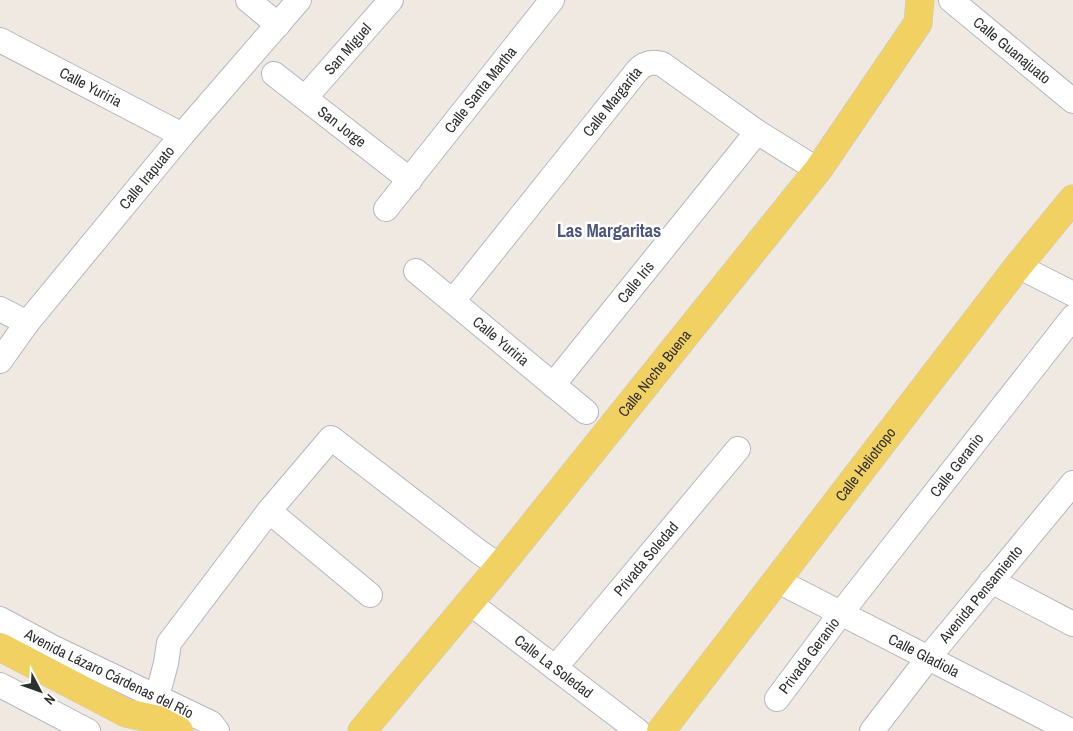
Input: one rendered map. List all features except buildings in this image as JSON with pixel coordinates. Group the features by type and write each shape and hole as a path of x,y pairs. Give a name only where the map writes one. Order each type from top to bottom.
{"main road":[{"name":"Calle Noche Buena","path":"362,731 470,603 818,170 918,23 920,0"},
{"name":"Calle Heliotropo","path":"661,731 1018,266 1073,199"},
{"name":"Avenida Lázaro Cárdenas del Río","path":"0,647 134,722 158,720 180,731"}],"street":[{"path":"248,0 278,25"},
{"name":"Calle Irapuato","path":"0,362 28,323 182,135 299,0"},
{"name":"San Miguel","path":"305,98 391,0"},
{"name":"Calle Santa Martha","path":"386,209 552,0"},
{"name":"Calle Guanajuato","path":"951,0 1073,101"},
{"name":"Calle Yuriria","path":"0,40 182,135"},
{"name":"Calle Margarita","path":"453,301 642,66 648,62 662,64 757,132 818,170"},
{"name":"San Jorge","path":"274,74 410,180"},
{"name":"Calle Iris","path":"553,385 757,132"},
{"path":"1018,266 1073,294"},
{"name":"Calle Yuriria","path":"416,271 586,412"},
{"path":"0,308 28,323"},
{"name":"Calle Geranio","path":"842,614 1073,317"},
{"path":"157,697 169,643 269,511 331,438 478,552 500,566"},
{"name":"Privada Soledad","path":"555,668 738,449"},
{"name":"Avenida Pensamiento","path":"879,729 929,657 991,581 1065,508 1073,483"},
{"path":"269,511 370,596"},
{"name":"Calle Gladiola","path":"776,580 1071,731"},
{"path":"991,581 1073,624"},
{"name":"Calle La Soledad","path":"470,603 638,731"},
{"name":"Privada Geranio","path":"777,699 842,614"},
{"name":"Avenida Lázaro Cárdenas del Río","path":"0,619 211,724 217,731"},
{"path":"0,685 76,728"}],"district":[{"name":"Las Margaritas","path":"609,231"}]}
